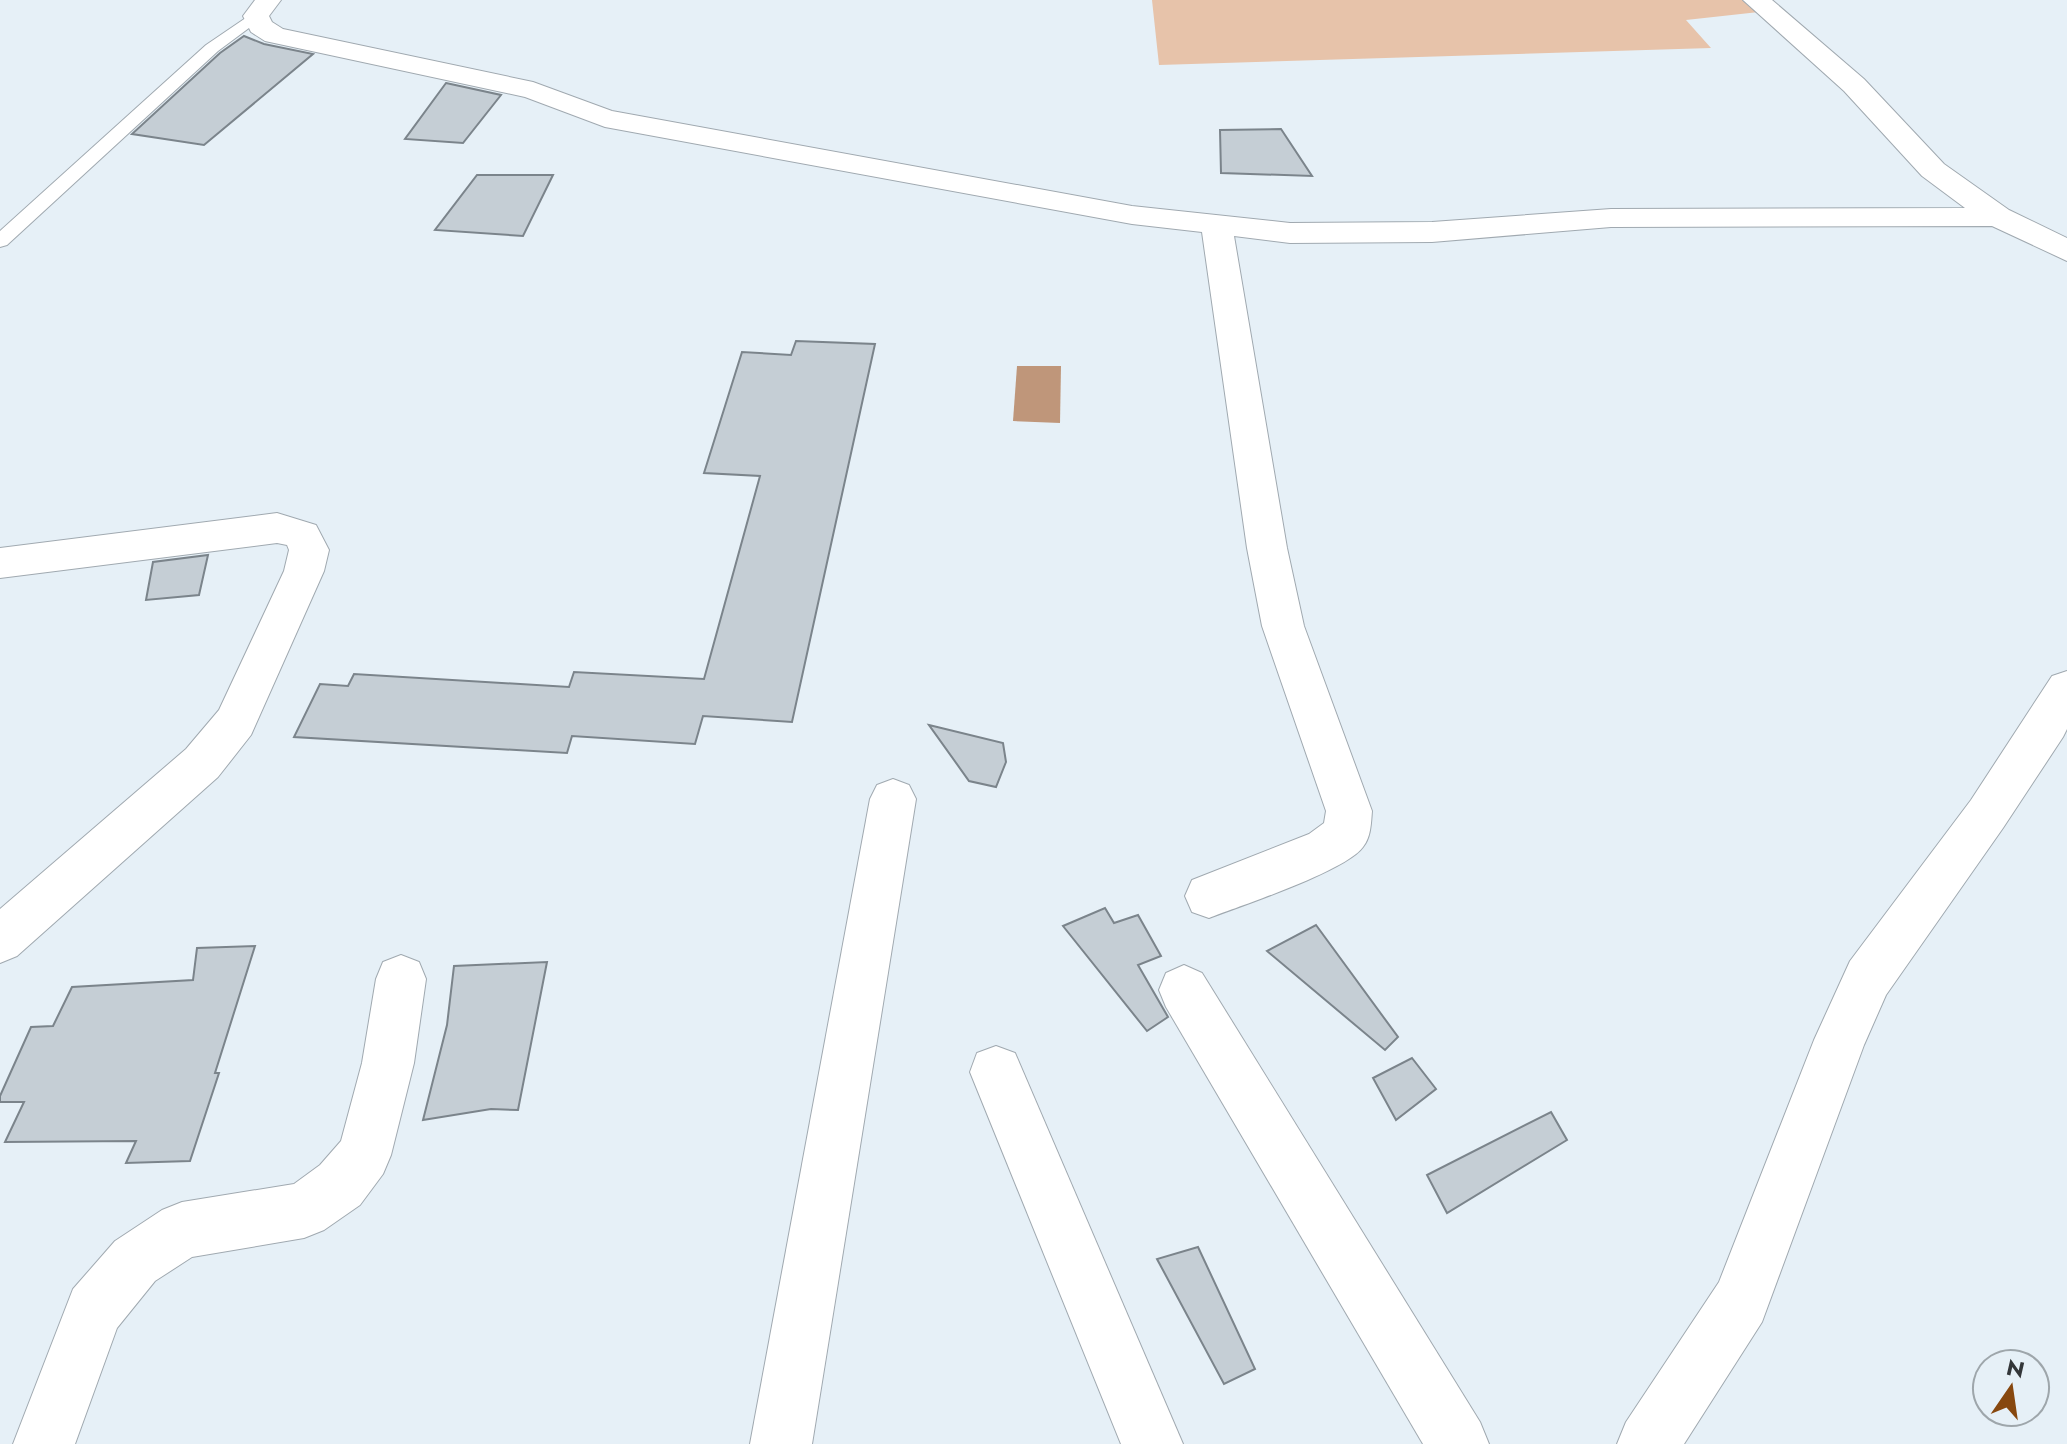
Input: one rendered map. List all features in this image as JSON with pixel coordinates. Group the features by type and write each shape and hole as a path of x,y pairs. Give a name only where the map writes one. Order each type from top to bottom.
{"street":[{"path":"1756,0 1854,85 1933,170 1998,217 2067,251"},
{"path":"262,8 260,26 274,35 533,90 605,118 1132,215 1217,227 1290,233 1432,232 1611,218 1998,217"},
{"path":"1209,896 1326,849 1346,834 1349,811 1283,626 1267,548 1217,227"},
{"path":"0,563 277,528 302,535 309,550 304,571 235,722 202,763 0,940"},
{"path":"1648,1444 1741,1301 1840,1040 1868,978 1987,814 2067,689"},
{"path":"781,1444 893,799"},
{"path":"44,1444 94,1310 135,1261 182,1230 304,1210 340,1185 364,1155 388,1063 401,979"},
{"path":"1184,990 1458,1444"},
{"path":"996,1072 1152,1444"}],"lane":[{"path":"0,241 212,48 262,8"}],"shaded area":[{"path":"1152,0 1750,0 1768,11 1686,20 1711,48 1159,65"},
{"path":"1017,366 1061,366 1060,423 1013,421"}],"building":[{"path":"244,36 264,44 313,54 204,145 132,134 220,53"},
{"path":"446,83 501,95 463,143 405,139"},
{"path":"1281,129 1312,176 1221,173 1220,130"},
{"path":"477,175 553,175 523,236 435,230"},
{"path":"796,341 875,344 792,722 703,716 695,744 572,736 567,753 294,737 320,684 348,686 354,674 569,687 574,672 704,679 760,476 704,473 742,352 791,355"},
{"path":"208,555 199,595 146,600 153,562"},
{"path":"929,725 1003,743 1006,762 996,787 969,781"},
{"path":"1105,908 1114,923 1138,915 1161,956 1138,965 1168,1017 1147,1031 1063,926"},
{"path":"1316,925 1398,1037 1385,1050 1267,951"},
{"path":"255,946 190,1161 126,1163 136,1141 5,1142 24,1102 0,1102 0,1096 31,1027 53,1026 72,987 193,980 197,948"},
{"path":"547,962 518,1110 491,1109 423,1120 447,1025 454,966"},
{"path":"1412,1058 1436,1089 1396,1120 1373,1078"},
{"path":"1551,1112 1567,1140 1447,1213 1427,1175"},
{"path":"1198,1247 1255,1369 1224,1384 1157,1259"}]}
